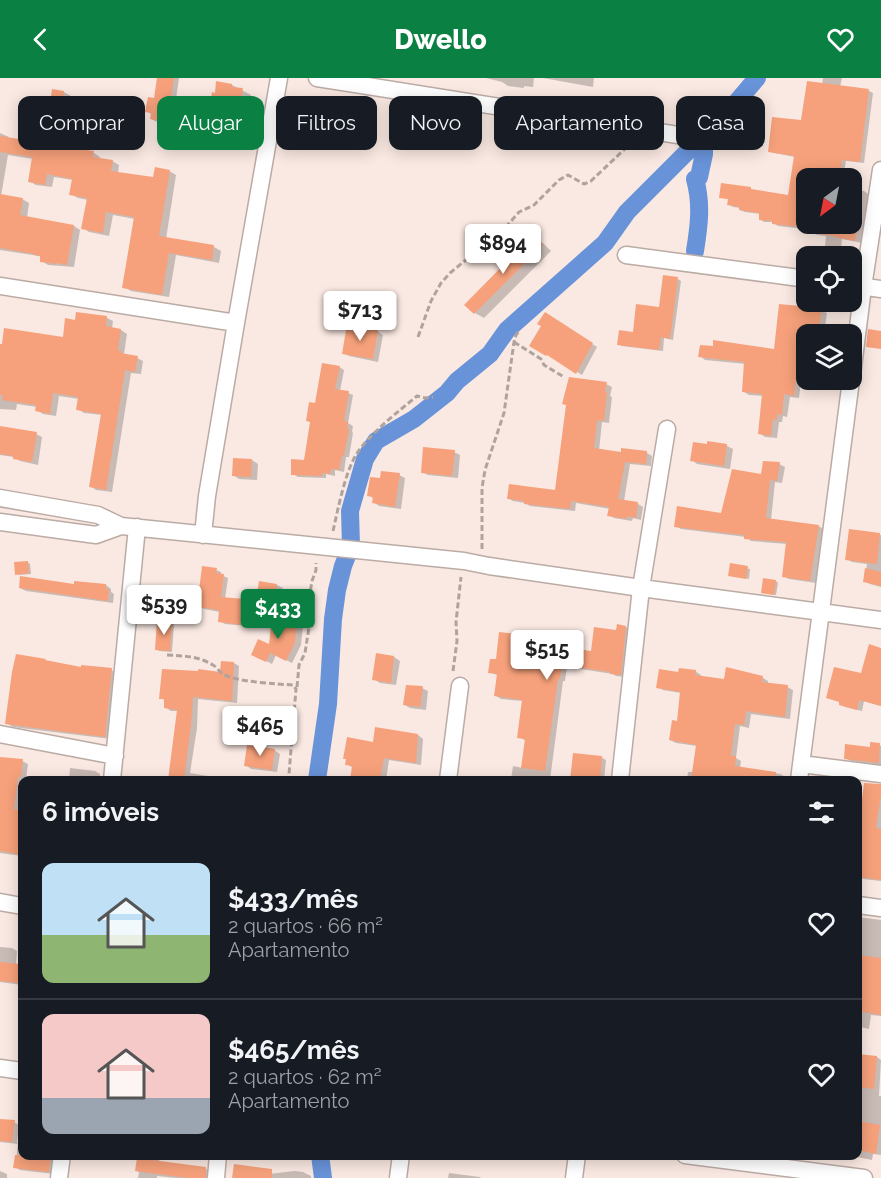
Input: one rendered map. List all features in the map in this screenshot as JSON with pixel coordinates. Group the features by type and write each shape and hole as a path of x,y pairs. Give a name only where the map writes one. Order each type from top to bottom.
{"street":[{"path":"203,535 207,496 279,78"},
{"path":"317,78 494,106"},
{"path":"862,266 881,170"},
{"path":"626,255 796,278"},
{"path":"0,286 236,322"},
{"path":"862,287 881,289"},
{"path":"850,390 800,772 881,774"},
{"path":"620,776 641,588 667,429"},
{"path":"0,498 98,515 129,526 464,561 641,588 881,620"},
{"path":"0,522 96,535 129,526"},
{"path":"112,776 129,526"},
{"path":"448,776 456,680"},
{"path":"0,734 115,756"},
{"path":"0,902 18,905"},
{"path":"862,906 881,908"},
{"path":"0,1068 18,1070"},
{"path":"59,1178 61,1160"},
{"path":"216,1178 218,1160"},
{"path":"398,1178 400,1160"},
{"path":"574,1178 576,1160"},
{"path":"760,1160 864,1178"}],"path":[{"path":"418,337 431,301 441,283 450,273 506,227 519,212 534,205 559,180 568,175 584,184 591,181 624,150"},
{"path":"489,566 482,558 482,488 485,470 504,413 514,342 519,332"},
{"path":"514,342 564,377"},
{"path":"331,539 343,491 355,456 365,443 417,396 433,397"},
{"path":"288,776 299,665 305,653 312,608 310,593 316,560"},
{"path":"456,680 456,622 464,561"},
{"path":"167,654 194,656 215,665 223,674 235,678 293,685 296,689"}],"building":[{"path":"157,78 174,78 171,96 157,96 157,120 150,119 151,113 145,112 148,97 154,98"},
{"path":"216,81 243,88 242,96 211,96 212,92 215,93"},
{"path":"807,81 869,89 860,162 842,160 841,168 796,168 796,226 759,220 759,213 739,210 739,207 727,205 728,199 719,198 721,183 788,195 794,156 768,152 772,117 801,120"},
{"path":"52,89 64,91 63,96 51,96"},
{"path":"0,136 18,139 18,150 94,151 93,157 113,160 111,171 153,177 155,167 170,170 159,236 214,245 212,260 169,253 162,295 122,288 134,217 106,212 103,233 81,229 87,198 69,195 72,179 47,174 45,185 28,182 32,157 0,152"},
{"path":"0,194 23,198 20,215 74,225 67,265 40,262 40,256 0,248"},
{"path":"818,234 856,234 855,241"},
{"path":"534,236 543,245 474,314 464,305"},
{"path":"663,275 678,277 670,339 661,337 659,350 617,345 619,330 633,332 636,304 659,307"},
{"path":"779,304 796,306 796,312 821,312 820,324 796,324 794,396 784,394 782,415 777,414 777,420 773,419 771,436 758,434 762,394 742,392 744,362 698,357 700,345 713,346 713,340 774,349"},
{"path":"76,312 107,316 106,326 121,329 118,350 121,353 138,356 135,372 125,370 106,490 89,487 101,414 76,410 78,397 53,393 50,414 35,411 36,405 2,400 3,395 0,395 0,344 2,344 4,328 63,337 65,318 75,320"},
{"path":"545,312 593,343 576,374 529,346 541,326 537,324"},
{"path":"347,324 378,330 373,359 342,354"},
{"path":"868,329 881,331 881,349 866,347"},
{"path":"322,363 340,366 335,389 349,391 344,421 348,422 347,429 349,429 344,456 342,455 339,470 331,469 330,474 291,475 291,459 304,460 310,422 306,421 309,402 315,403"},
{"path":"569,377 607,382 604,421 597,420 594,448 621,452 621,448 647,451 646,464 625,462 618,499 638,502 636,518 607,516 609,507 571,501 570,509 524,504 524,501 507,499 509,484 555,490 566,405 562,404"},
{"path":"0,426 37,432 32,462 0,454"},
{"path":"707,441 727,444 724,466 690,461 693,442 707,444"},
{"path":"423,447 455,450 452,476 421,473"},
{"path":"233,458 252,459 251,477 232,476"},
{"path":"763,461 780,462 777,481 770,480 766,518 819,525 810,581 782,577 786,542 744,539 744,535 674,527 677,506 721,513 732,469 761,474"},
{"path":"381,471 400,473 395,507 372,503 373,497 367,496 370,477 380,478"},
{"path":"849,529 880,533 877,564 845,560"},
{"path":"28,561 29,573 15,575 14,562"},
{"path":"730,563 748,566 746,579 728,576"},
{"path":"202,566 217,568 216,573 224,574 221,597 245,599 242,625 218,622 219,610 197,607"},
{"path":"865,568 881,572 881,586 863,582"},
{"path":"20,576 74,584 74,581 106,584 106,589 109,589 108,601 19,588"},
{"path":"763,578 776,580 774,595 761,593"},
{"path":"259,581 277,584 273,609 255,607"},
{"path":"272,618 297,620 295,642 286,661 270,653 266,662 251,655 258,639 269,644"},
{"path":"157,620 172,621 170,651 155,650"},
{"path":"617,624 626,626 621,675 562,665 545,771 521,768 525,739 517,738 522,700 494,696 497,674 488,673 490,659 496,659 499,632 518,634 517,640 591,651 594,627 616,630"},
{"path":"869,644 881,648 881,706 859,700 857,710 839,705 839,702 826,698 834,667 861,673"},
{"path":"376,653 394,656 391,683 372,680"},
{"path":"16,654 81,667 81,665 112,668 105,737 5,724"},
{"path":"221,661 234,662 232,701 193,697 185,776 169,776 177,710 164,708 164,699 159,699 162,669 198,671 198,669 220,672"},
{"path":"726,667 763,676 762,682 788,685 785,717 746,711 744,725 735,724 731,756 736,756 735,766 776,772 776,776 692,776 696,745 669,740 672,720 677,721 680,692 656,688 659,669 678,672 679,668 696,670 695,675 724,679"},
{"path":"406,685 423,686 420,707 403,705"},
{"path":"375,727 418,734 416,763 384,758 381,776 351,776 352,766 345,765 346,759 343,759 347,737 373,742"},
{"path":"870,742 880,743 879,763 844,759 845,744 870,747"},
{"path":"247,745 275,749 272,770 244,766"},
{"path":"573,753 602,756 600,776 570,776"},
{"path":"0,757 23,759 21,776 18,776 14,809 18,810 18,854 0,851"},
{"path":"864,783 881,784 876,828 881,829 881,880 862,878"},
{"path":"862,956 881,958 881,1015 862,1012"},
{"path":"0,962 18,964 18,983 0,981"},
{"path":"862,1054 877,1056 874,1089 862,1088"},
{"path":"0,1119 15,1120 12,1142 0,1141"},
{"path":"862,1122 880,1125 876,1154 862,1151"},
{"path":"15,1155 18,1155 18,1160 50,1160 49,1172 13,1168"},
{"path":"137,1160 152,1160 206,1167 206,1178 188,1178 135,1171"},
{"path":"234,1164 272,1169 272,1178 232,1178"}],"waterway":[{"path":"318,776 328,704 337,590 351,546 350,511 365,459 376,441 414,419 490,354 507,330 605,243 627,212 686,153 713,130 757,78"},
{"path":"695,251 699,224 695,179 699,177 704,150"},
{"path":"321,1160 323,1178"}]}
